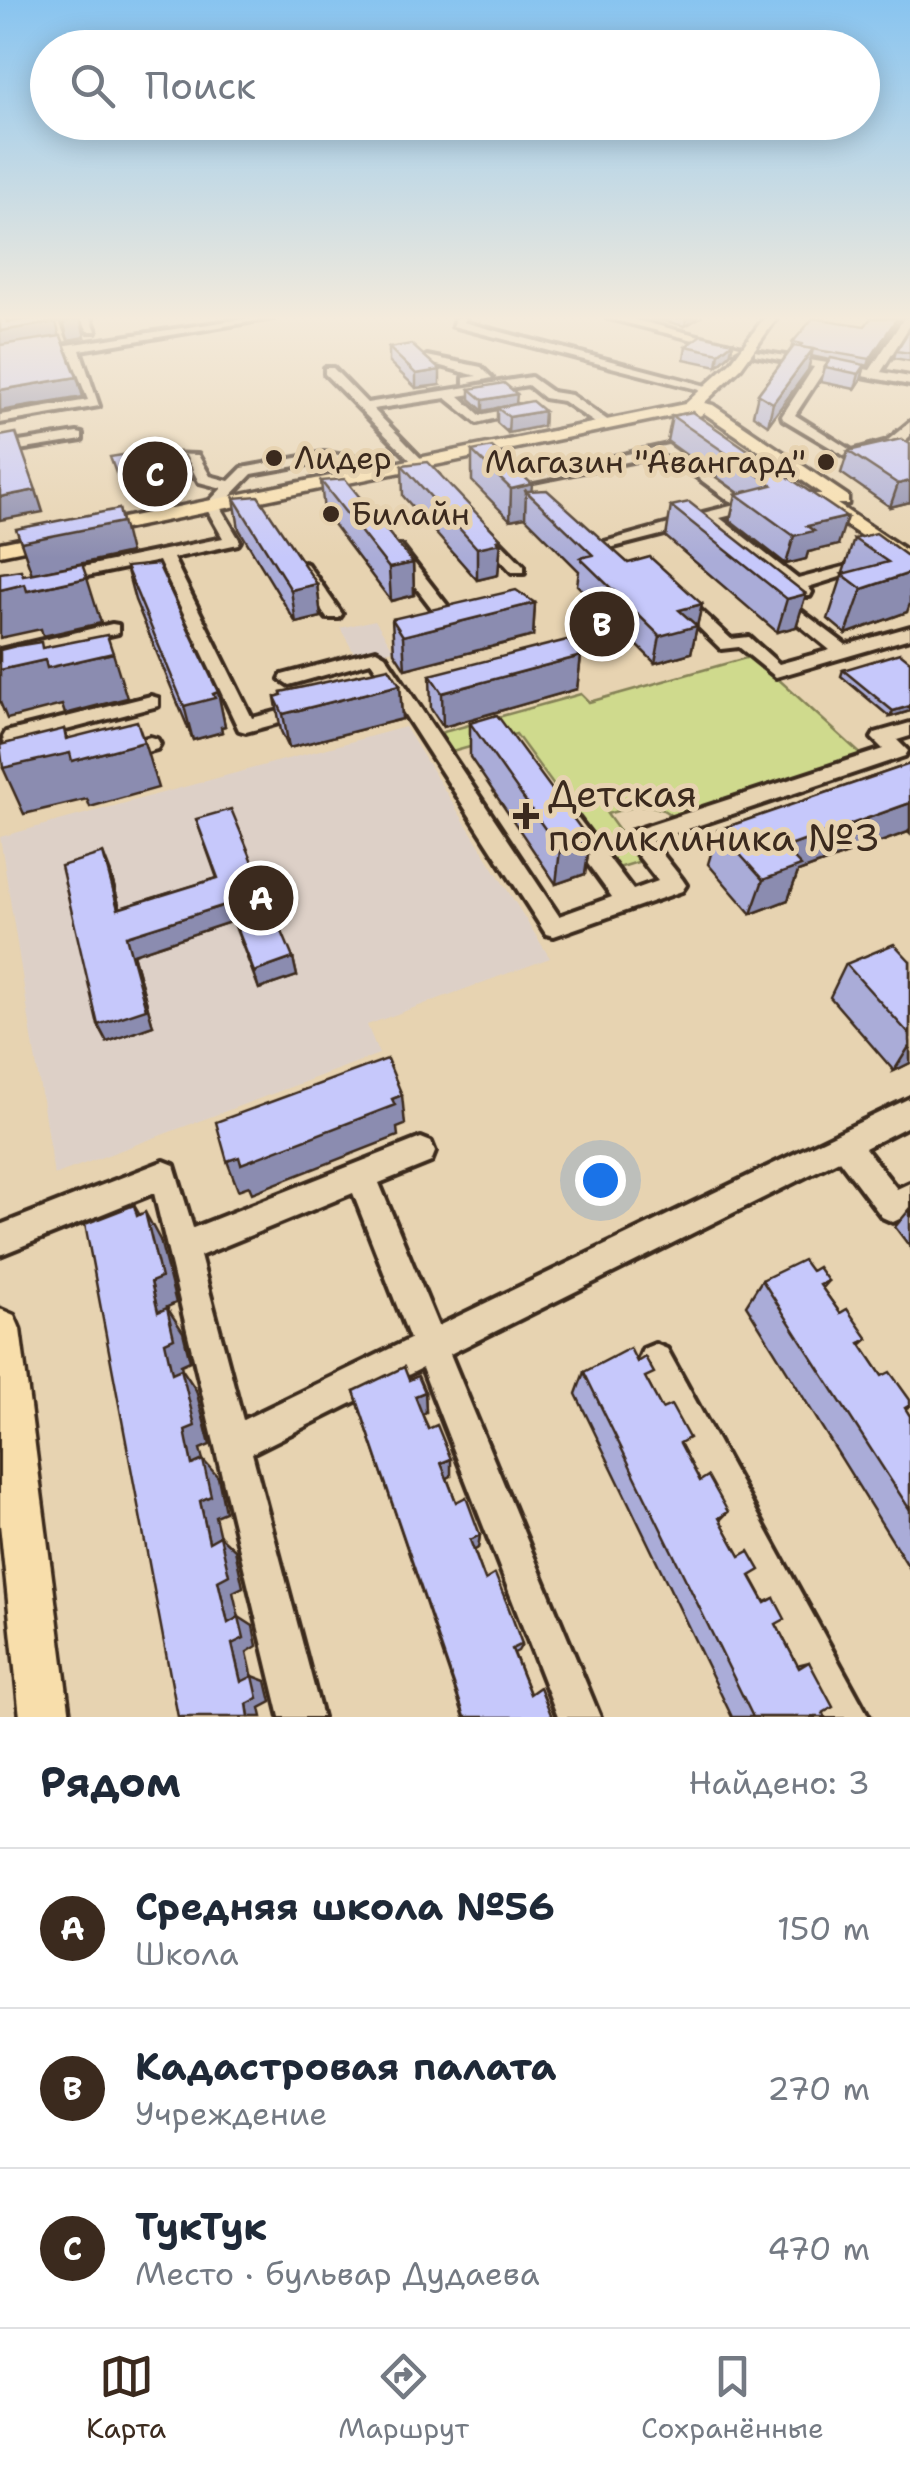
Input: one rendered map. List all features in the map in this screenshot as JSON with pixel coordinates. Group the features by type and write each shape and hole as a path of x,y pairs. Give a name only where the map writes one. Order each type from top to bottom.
{"main road":[{"path":"699,408 706,398"},
{"path":"0,548 212,506 258,502 343,485 410,466 699,408 708,398"},
{"path":"699,408 907,554"},
{"path":"0,1329 45,1717"}],"street":[{"path":"0,419 95,404 93,398"},
{"path":"365,398 410,466 440,486"},
{"path":"370,402 389,398"},
{"path":"370,402 409,398"},
{"path":"455,398 477,418 571,401"},
{"path":"560,398 609,426"},
{"path":"799,398 787,415 848,454 892,452 909,433"},
{"path":"0,449 78,437"},
{"path":"510,482 668,449 747,507 708,516 808,595 782,602"},
{"path":"478,452 523,496"},
{"path":"167,456 170,462 193,458 204,479 232,486"},
{"path":"50,579 232,541 212,506 247,471 324,457 410,466"},
{"path":"466,514 518,569"},
{"path":"610,563 588,542 688,524 701,536"},
{"path":"382,533 456,628"},
{"path":"292,553 333,614"},
{"path":"795,585 907,554"},
{"path":"164,555 246,726 321,706"},
{"path":"755,580 843,652"},
{"path":"671,593 727,645 744,640 776,671 910,632"},
{"path":"0,654 112,629"},
{"path":"289,679 376,654 387,688 419,702 554,927 674,884 637,838 898,751 882,738 910,729"},
{"path":"20,779 12,737 151,702"},
{"path":"95,759 150,744"},
{"path":"557,805 628,901"},
{"path":"232,1444 910,1111"},
{"path":"844,1144 893,1207 910,1198"},
{"path":"183,1247 420,1152"},
{"path":"0,1240 164,1176 301,1717"},
{"path":"361,1176 580,1717"},
{"path":"656,1362 848,1717"}],"shaded area":[{"path":"375,620 394,650 357,658 340,628"},
{"path":"405,727 550,958 367,1025 379,1054 54,1175 0,837"}],"green space":[{"path":"753,656 865,758 675,820 652,807 607,814 641,861 615,869 516,734 452,752 440,733 581,694 589,702"}],"building":[{"path":"532,401 544,411 509,417 497,408"},
{"path":"692,412 847,517 807,526 814,531 794,536 736,494 772,485 672,416"},
{"path":"16,433 36,490 0,497 0,436"},
{"path":"901,439 910,444 910,481 898,484 848,451"},
{"path":"492,447 532,484 511,489 472,451"},
{"path":"154,450 158,459 185,456 191,468 119,481 110,457"},
{"path":"428,462 501,539 497,540 500,543 477,548 402,465"},
{"path":"345,479 413,563 389,568 321,481"},
{"path":"547,490 628,563 650,557 702,604 679,610 697,626 660,636 580,558 593,555 526,491"},
{"path":"258,496 317,584 291,590 234,498"},
{"path":"689,502 806,594 787,599 671,506"},
{"path":"119,509 122,522 21,542 16,529"},
{"path":"876,533 910,558 910,573 862,589 842,574 888,562 854,539"},
{"path":"82,564 87,578 27,591 25,584 0,590 0,573 21,570 23,575"},
{"path":"158,564 218,692 213,694 215,698 184,706 126,567"},
{"path":"516,590 535,603 403,636 392,619"},
{"path":"107,635 113,653 47,668 45,660 0,670 0,650 41,642 42,648"},
{"path":"567,640 581,656 442,693 430,675"},
{"path":"900,653 910,661 910,706 893,711 843,670"},
{"path":"389,668 400,685 283,714 275,697 281,692"},
{"path":"497,715 590,841 560,850 470,723"},
{"path":"137,721 144,742 72,761 70,753 3,768 0,745 64,729 66,739"},
{"path":"910,764 910,803 784,848 801,866 763,880 718,830"},
{"path":"231,809 293,958 254,972 228,904 126,936 146,1009 98,1025 61,866 103,853 118,909 218,878 196,819"},
{"path":"894,944 910,961 910,1035 846,964"},
{"path":"387,1059 402,1095 392,1099 395,1105 241,1164 239,1157 227,1161 216,1122"},
{"path":"134,1205 137,1216 145,1212 161,1278 151,1282 158,1312 167,1308 174,1338 165,1342 172,1373 181,1369 195,1426 185,1430 192,1465 203,1460 211,1496 200,1501 209,1542 220,1536 229,1575 218,1581 228,1623 239,1617 244,1638 232,1644 241,1682 253,1676 258,1698 247,1704 249,1717 178,1717 85,1224"},
{"path":"803,1260 811,1271 818,1267 828,1281 820,1285 840,1313 847,1309 868,1339 860,1343 882,1376 890,1372 910,1400 905,1408 910,1416 910,1510 762,1280"},
{"path":"630,1348 637,1362 645,1357 654,1373 645,1377 662,1409 671,1405 689,1438 680,1443 700,1481 708,1476 728,1512 719,1518 740,1556 749,1551 760,1570 750,1576 765,1603 774,1598 785,1619 776,1624 799,1668 809,1662 833,1707 823,1713 825,1717 753,1717 584,1372"},
{"path":"404,1367 409,1380 418,1376 425,1392 415,1396 428,1429 437,1425 451,1459 441,1463 456,1502 466,1497 480,1535 470,1540 485,1580 495,1574 508,1606 522,1644 512,1649 530,1694 540,1687 552,1717 465,1717 354,1391"}],"place":[{"name":"Лидер","path":"274,458"},
{"name":"Магазин \"Авангард\"","path":"826,462"},
{"name":"ТукТук","path":"155,474"},
{"name":"Билайн","path":"331,514"},
{"name":"Кадастровая палата","path":"602,624"},
{"name":"Детская поликлиника №3","path":"526,816"},
{"name":"Средняя школа №56","path":"261,898"}]}
